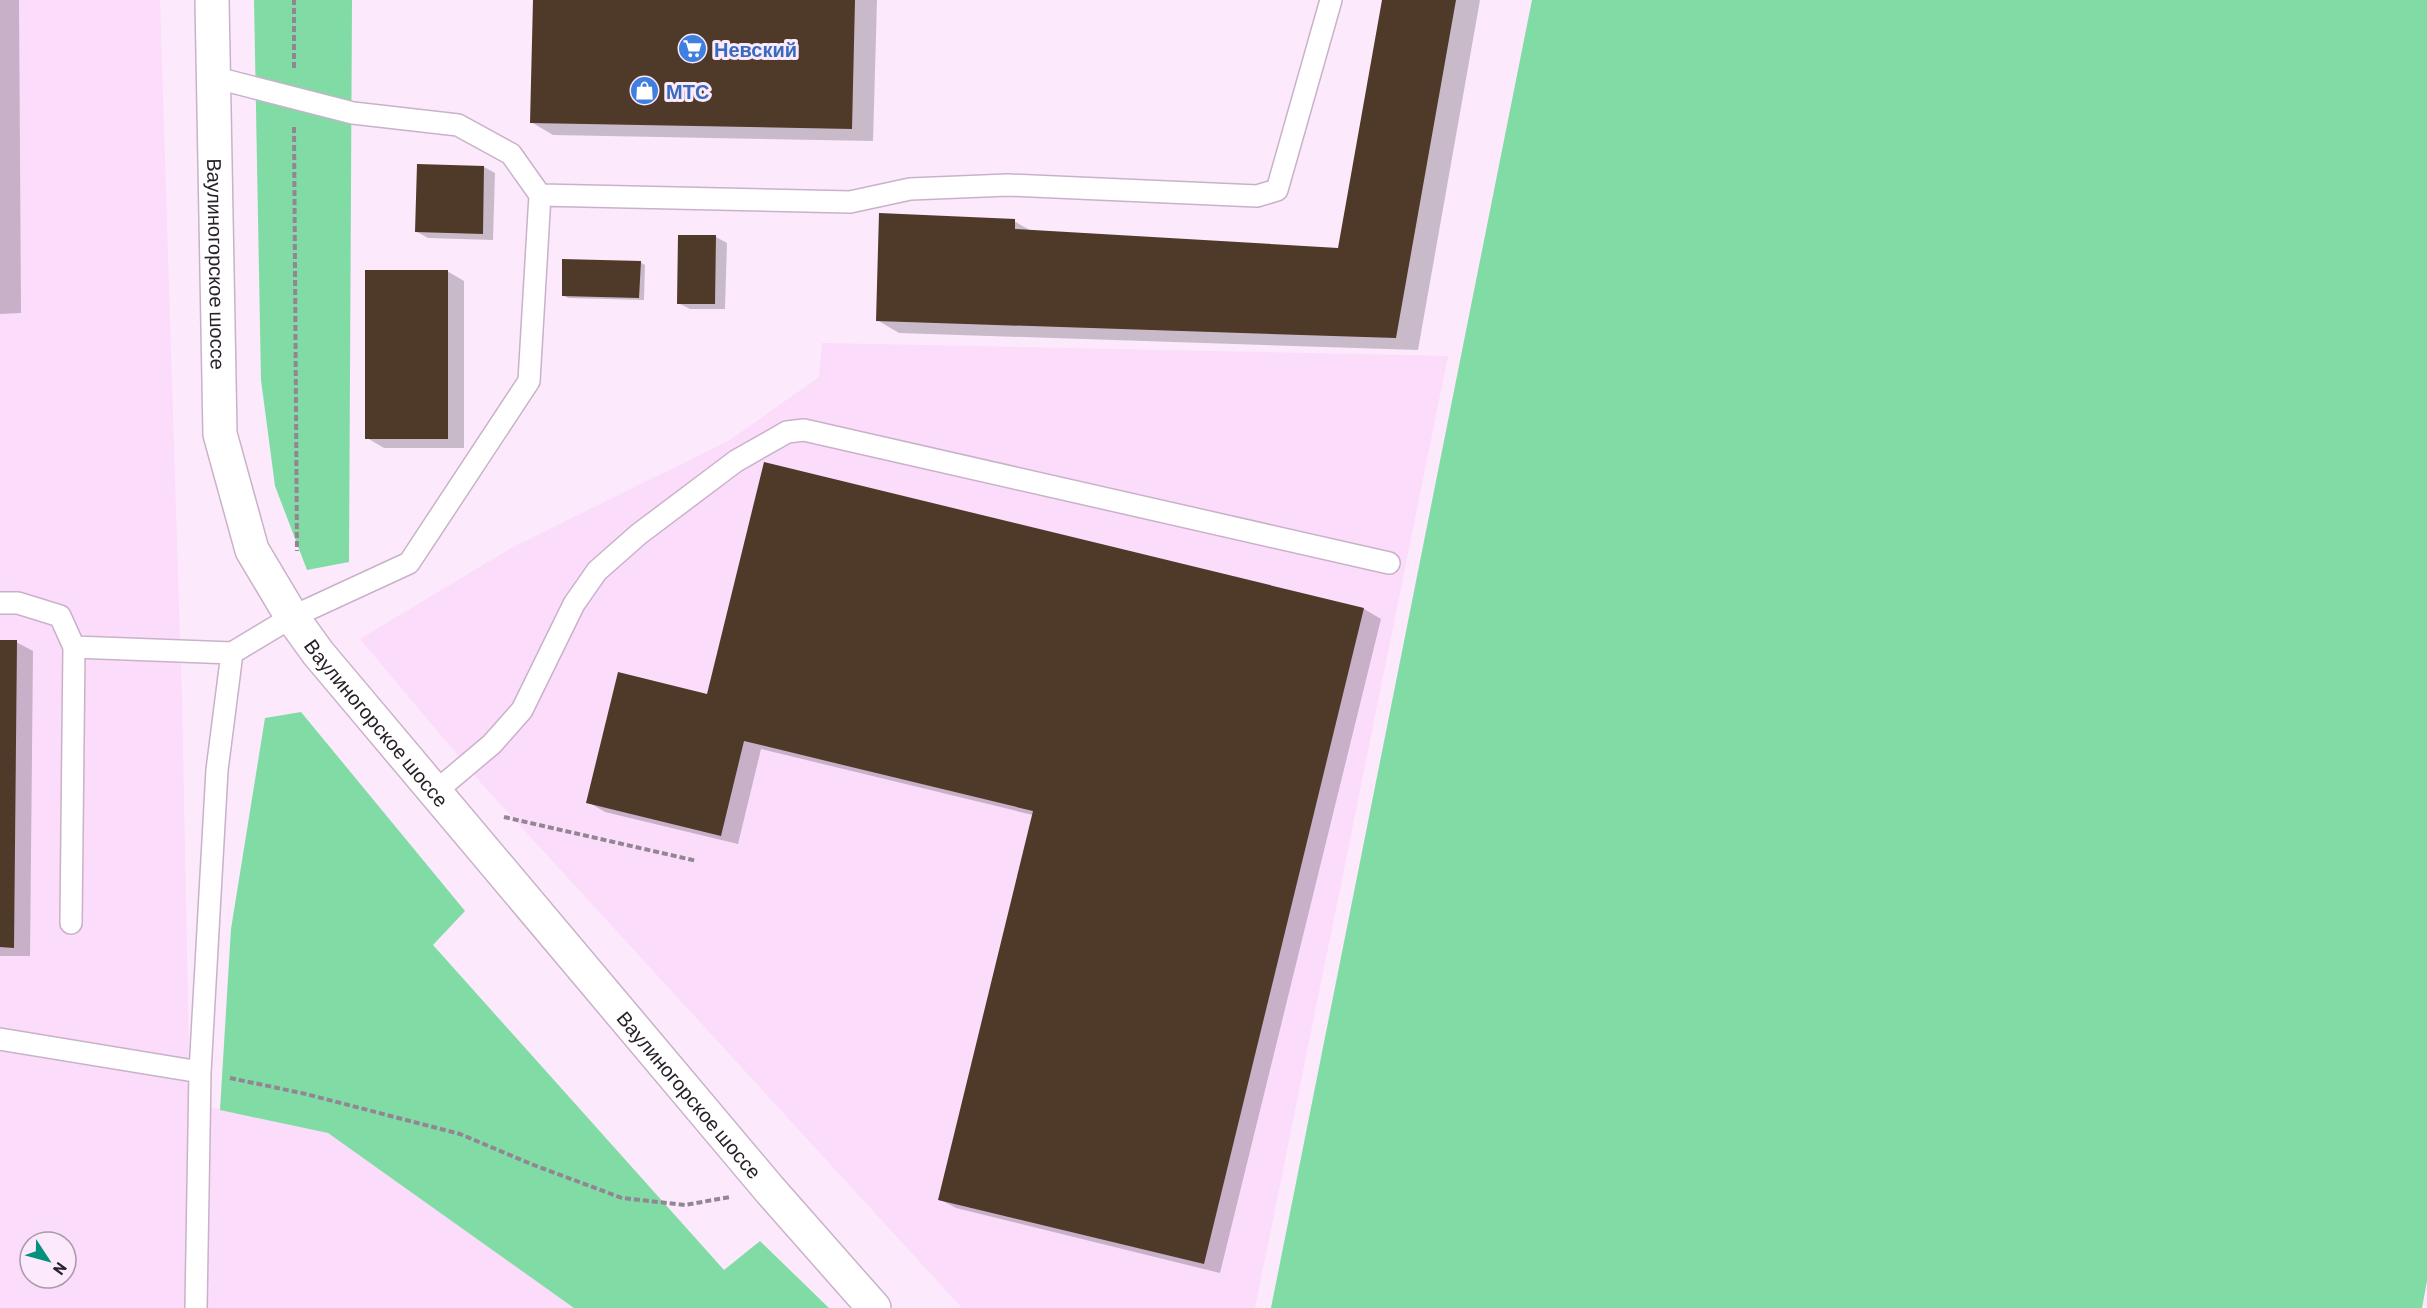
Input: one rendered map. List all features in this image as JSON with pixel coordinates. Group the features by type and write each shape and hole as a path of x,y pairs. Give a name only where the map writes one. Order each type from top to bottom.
{"street":[{"name":"Ваулиногорское шоссе","path":"212,0 220,434 252,550 292,617 318,653 770,1190 874,1308"}],"lane":[{"path":"540,195 849,201 910,189 1008,185 1257,196 1277,190 1331,0"},
{"path":"74,647 232,653 292,617 409,564 529,381 540,195 511,154 458,125 352,113 213,77"},
{"path":"435,792 492,744 522,710 574,604 597,571 639,534 736,461 787,432 804,430 1389,563"},
{"path":"0,603 18,603 60,616 74,647 71,923"},
{"path":"196,1308 200,1072 217,770 232,653"},
{"path":"0,1039 200,1072"}],"path":[{"path":"294,0 297,558"},
{"path":"496,816 697,861"},
{"path":"200,1072 306,1094 460,1134 531,1164 622,1198 685,1205 770,1190"}],"shaded area":[{"path":"0,0 160,0 182,701 190,1103 328,1133 574,1308 0,1308"},
{"path":"822,343 1448,356 1255,1308 962,1308 482,784 360,639 513,547 730,440 819,377"}],"green space":[{"path":"254,0 352,0 349,562 307,570 275,486 261,380"},
{"path":"1532,0 2427,0 2427,1281 2422,1308 1271,1308"},
{"path":"301,712 465,911 433,945 724,1270 760,1241 829,1308 574,1308 328,1133 220,1110 231,929 265,718"}],"building":[{"name":"Невский","path":"533,0 855,0 852,129 530,123"},
{"path":"1382,0 1456,0 1396,338 876,321 879,213 1015,219 1015,229 1338,248"},
{"path":"417,164 484,166 483,234 415,232"},
{"path":"678,235 716,235 715,304 677,304"},
{"path":"562,259 641,261 639,298 562,296"},
{"path":"365,270 448,270 448,439 365,439"},
{"path":"764,462 1364,608 1204,1264 938,1200 1033,811 744,741 721,836 586,803 618,672 707,694"},
{"path":"0,640 17,640 14,948 0,947"}],"place":[{"name":"Невский","path":"693,49"},
{"name":"МТС","path":"645,91"}]}
